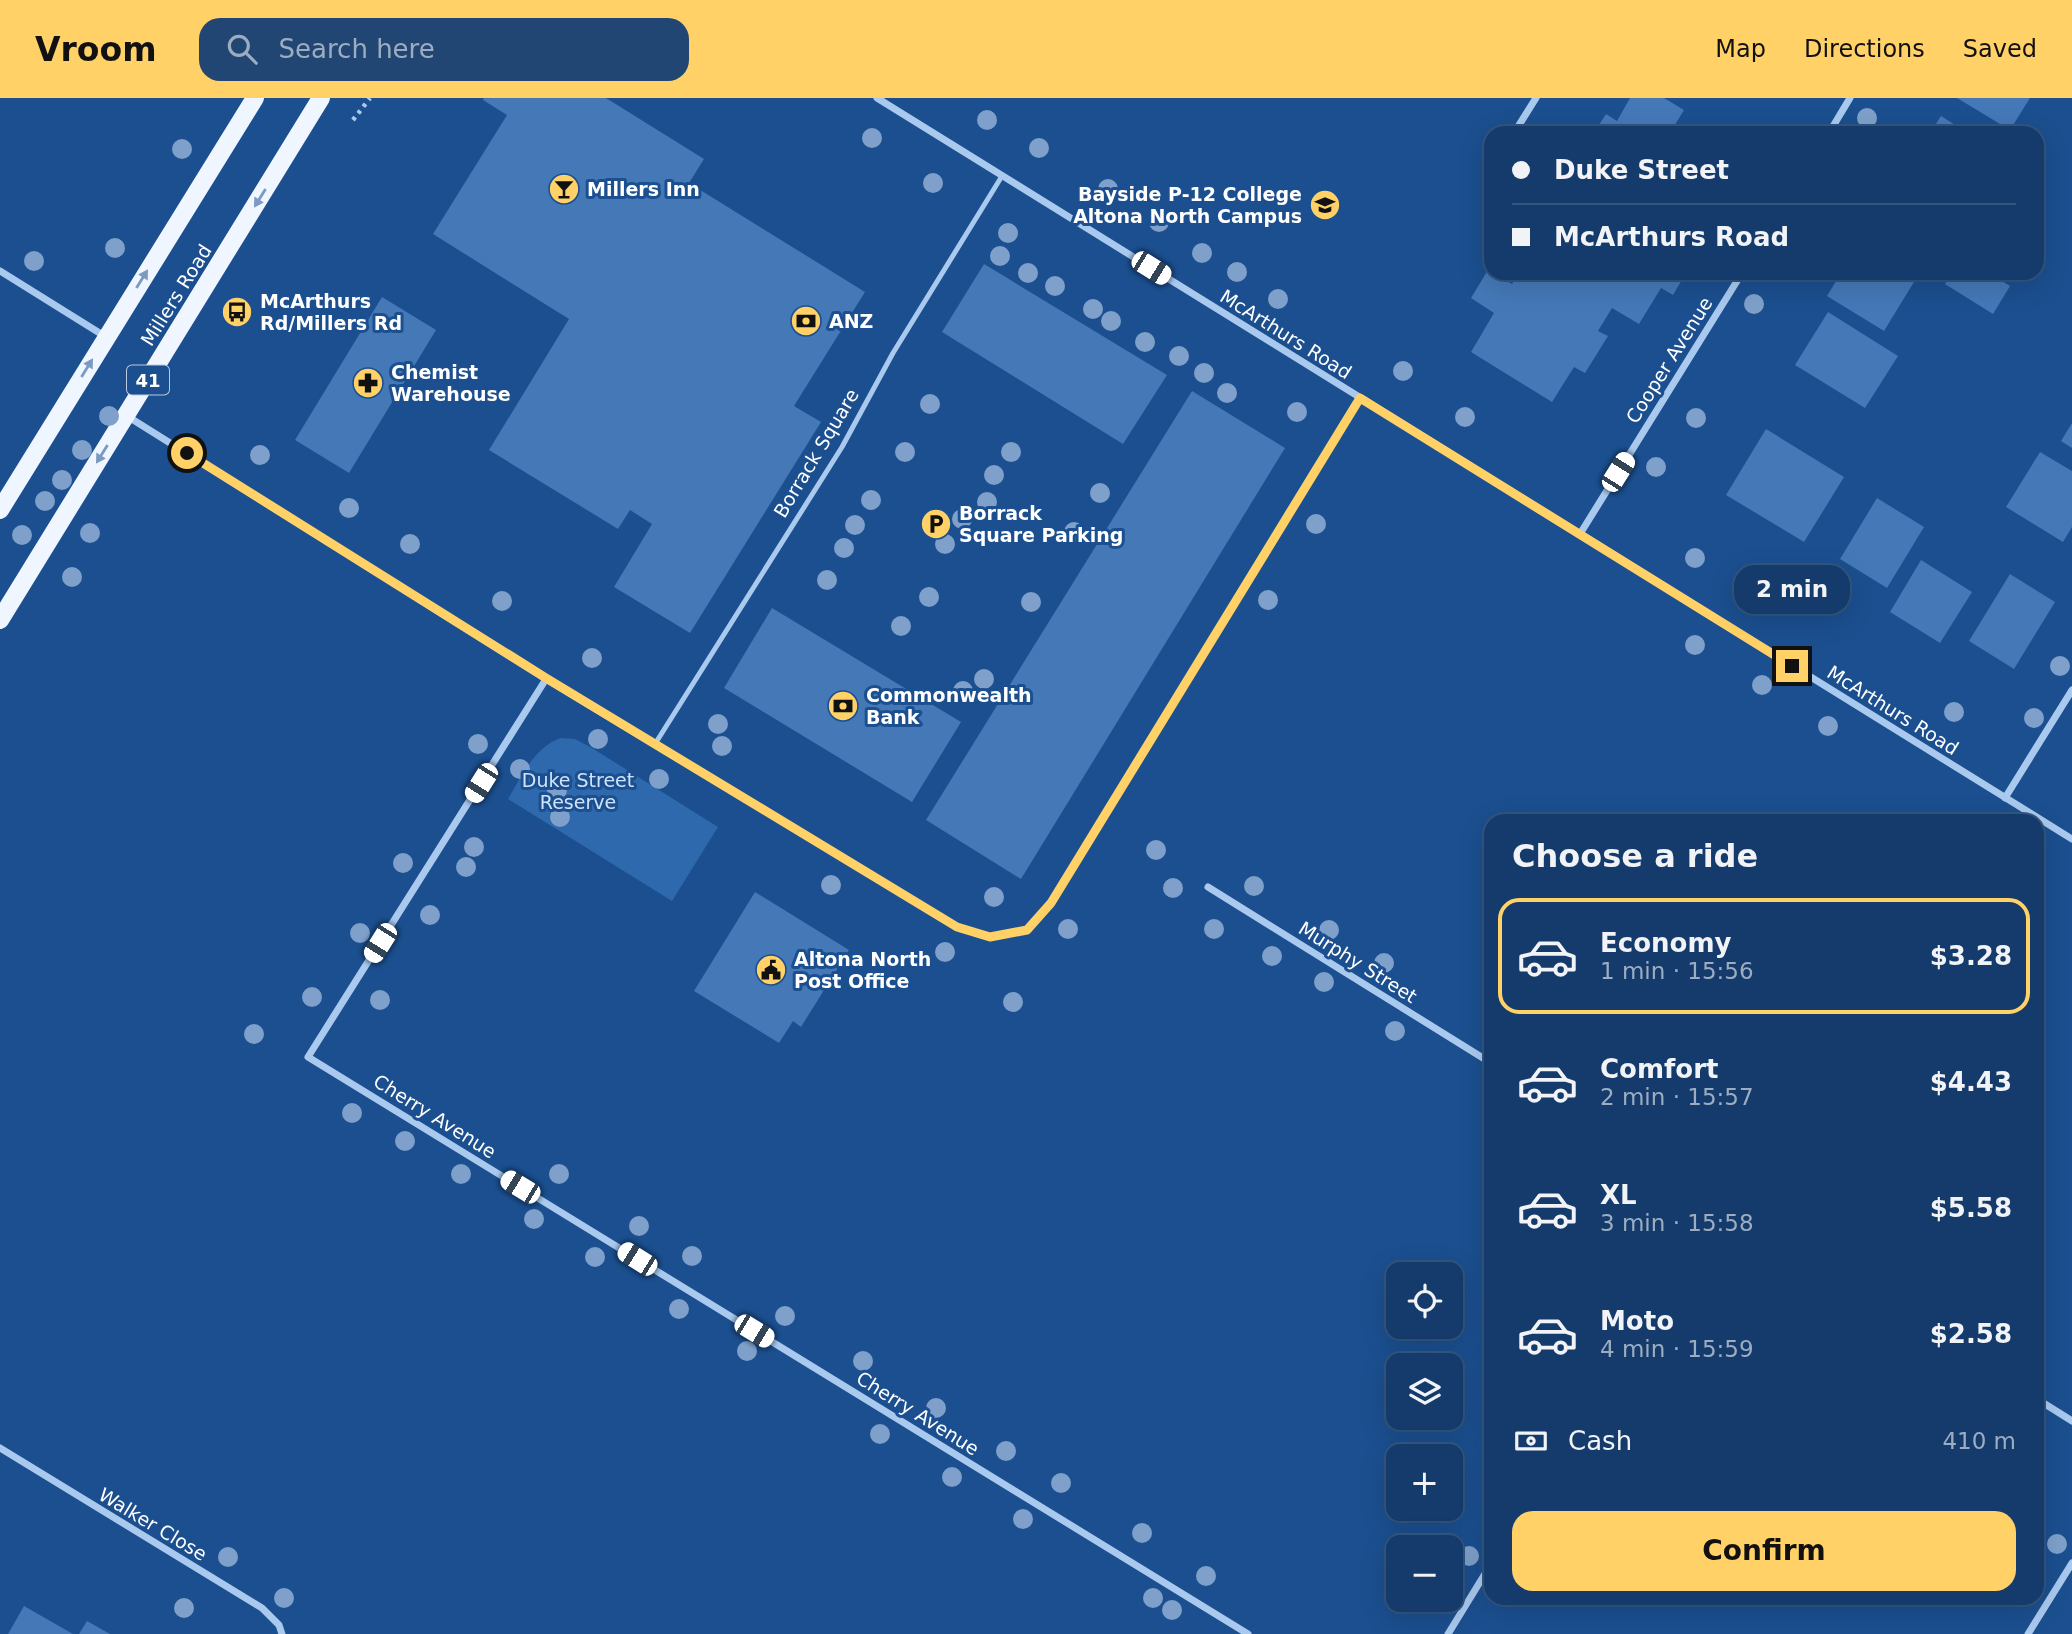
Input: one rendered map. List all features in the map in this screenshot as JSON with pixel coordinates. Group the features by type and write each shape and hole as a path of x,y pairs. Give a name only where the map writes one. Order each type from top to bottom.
{"main road":[{"name":"Millers Road","path":"0,510 255,98"},
{"name":"Millers Road","path":"0,620 321,98"}],"street":[{"name":"McArthurs Road","path":"877,98 2031,814"},
{"path":"1518,126 1536,98"},
{"path":"1833,126 1850,98"},
{"path":"0,271 106,337"},
{"name":"Cooper Avenue","path":"1580,534 1738,280"},
{"path":"126,415 546,678 957,927 990,937 1027,930 1051,903 1360,398"},
{"name":"Cherry Avenue","path":"546,678 308,1058 1248,1634"},
{"path":"2005,798 2072,690"},
{"name":"McArthurs Road","path":"2044,822 2072,839"},
{"name":"Murphy Street","path":"1208,887 1484,1059"},
{"path":"2044,1403 2072,1421"},
{"name":"Walker Close","path":"0,1448 262,1608 279,1625 282,1634"},
{"path":"2028,1634 2072,1563"},
{"path":"1448,1634 1484,1575"}],"lane":[{"name":"Borrack Square","path":"655,744 842,447 906,330 1002,176"}],"path":[{"path":"353,120 370,98"}],"green space":[{"name":"Duke Street Reserve","path":"561,738 575,739 592,748 718,827 672,901 508,799 536,755"}],"building":[{"path":"606,98 704,159 689,183 865,292 794,406 821,422 690,633 614,587 652,524 630,510 618,529 489,450 569,319 433,234 507,115 483,100"},
{"path":"1630,98 1664,98 1684,110 1674,126 1598,126 1606,114 1617,121"},
{"path":"1957,98 2030,98 2012,126 2003,126"},
{"path":"1941,116 1957,126 1935,126"},
{"path":"984,264 1167,375 1123,444 942,332"},
{"path":"1484,277 1484,280 1505,280 1512,284 1515,280 1682,280 1673,295 1661,288 1639,324 1612,308 1598,331 1608,336 1585,373 1574,367 1552,402 1471,352 1494,313 1471,298"},
{"path":"1837,280 1914,282 1884,331 1827,296"},
{"path":"1948,280 2000,280 2010,286 1993,314 1945,284"},
{"path":"382,297 436,330 349,473 295,440"},
{"path":"1828,312 1898,356 1865,408 1795,365"},
{"path":"1192,391 1285,448 1021,879 926,820"},
{"path":"2072,423 2072,448 2061,441"},
{"path":"1766,429 1844,477 1804,542 1726,495"},
{"path":"2040,452 2072,471 2072,527 2063,542 2006,507"},
{"path":"1877,498 1924,527 1887,588 1840,559"},
{"path":"1921,560 1972,592 1940,643 1890,612"},
{"path":"2010,574 2055,602 2014,669 1969,641"},
{"path":"772,608 961,722 912,802 724,688"},
{"name":"Altona North Post Office","path":"755,892 849,950 801,1027 793,1021 779,1043 694,991"},
{"path":"24,1606 73,1634 8,1634"},
{"path":"87,1621 110,1634 79,1634"}],"place":[{"name":"Millers Inn","path":"564,189"},
{"name":"Bayside P-12 College Altona North Campus","path":"1325,205"},
{"name":"McArthurs Rd/Millers Rd","path":"237,312"},
{"name":"ANZ","path":"806,321"},
{"name":"Chemist Warehouse","path":"368,383"},
{"name":"Borrack Square Parking","path":"936,524"},
{"name":"Commonwealth Bank","path":"843,706"},
{"name":"Altona North Post Office","path":"771,970"}],"route":[{"path":"187,453 546,678 957,927 990,937 1027,930 1051,903 1360,398 1792,666"}]}
